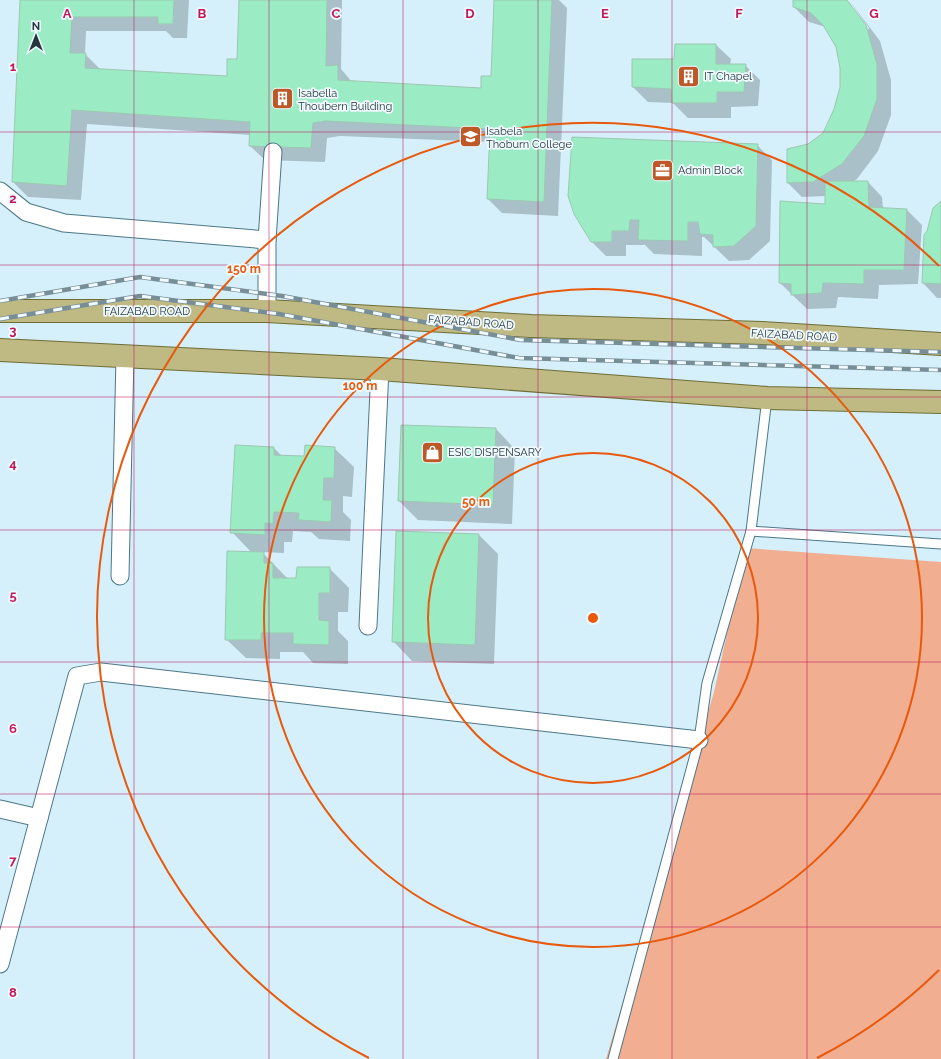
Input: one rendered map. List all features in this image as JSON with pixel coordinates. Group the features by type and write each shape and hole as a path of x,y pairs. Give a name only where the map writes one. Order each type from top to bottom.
{"main road":[{"name":"FAIZABAD ROAD","path":"0,311 267,311 531,326 762,333 941,344"},
{"path":"0,350 380,369 767,398 941,402"}],"street":[{"path":"267,311 267,240 273,152"},
{"path":"0,191 26,212 64,223 267,240"},
{"path":"120,576 125,356"},
{"path":"368,626 380,369"},
{"path":"0,964 77,676 101,672 698,740"},
{"path":"0,809 40,818"}],"lane":[{"path":"612,1059 698,740 707,683 751,530 767,398"},
{"path":"751,530 941,544"}],"shaded area":[{"path":"746,548 941,562 941,1059 606,1059 714,692"}],"building":[{"name":"Isabella Thoubern Building","path":"20,0 174,0 173,24 158,24 158,17 72,17 70,53 86,53 85,68 227,76 227,59 237,59 239,0 327,0 326,66 338,65 338,80 481,88 481,76 491,76 494,0 552,0 544,202 487,199 490,129 325,121 313,123 311,148 249,146 250,122 72,110 67,186 12,182"},
{"path":"793,0 847,0 866,25 877,64 877,99 864,136 842,164 813,182 787,183 787,149 808,144 823,133 834,109 840,87 840,68 836,47 823,25 811,13 793,7"},
{"name":"IT Chapel","path":"675,44 716,44 716,64 746,64 744,92 717,92 717,103 672,103 671,89 632,87 632,59 674,59"},
{"name":"Admin Block","path":"572,137 758,144 756,226 734,246 713,247 713,235 700,234 698,222 688,222 688,241 638,240 639,220 630,220 629,231 612,231 612,242 591,242 574,214 568,196"},
{"path":"825,181 868,181 869,207 907,209 904,270 864,270 864,284 823,283 822,293 791,295 791,284 779,283 780,201 825,204"},
{"path":"941,201 941,284 922,283 924,235 927,231 933,208"},
{"path":"401,425 496,428 493,505 398,501"},
{"path":"235,445 274,447 274,455 304,456 305,445 335,447 334,478 324,478 323,500 332,500 331,522 298,520 299,513 274,512 273,524 265,523 265,535 230,533"},
{"path":"396,531 479,534 475,645 392,642"},
{"path":"227,551 264,552 264,563 273,563 273,578 296,578 297,567 330,567 330,593 319,593 319,620 329,621 329,645 293,644 293,633 261,633 261,640 225,640"}],"railway":[{"path":"0,301 140,277 282,296 521,340 941,352"},
{"path":"0,319 140,296 279,314 519,358 941,370"}],"place":[{"name":"IT Chapel","path":"689,76"},
{"name":"Isabella Thoubern Building","path":"282,99"},
{"name":"Isabela Thoburn College","path":"470,137"},
{"name":"Admin Block","path":"663,170"},
{"name":"ESIC DISPENSARY","path":"433,452"}]}
